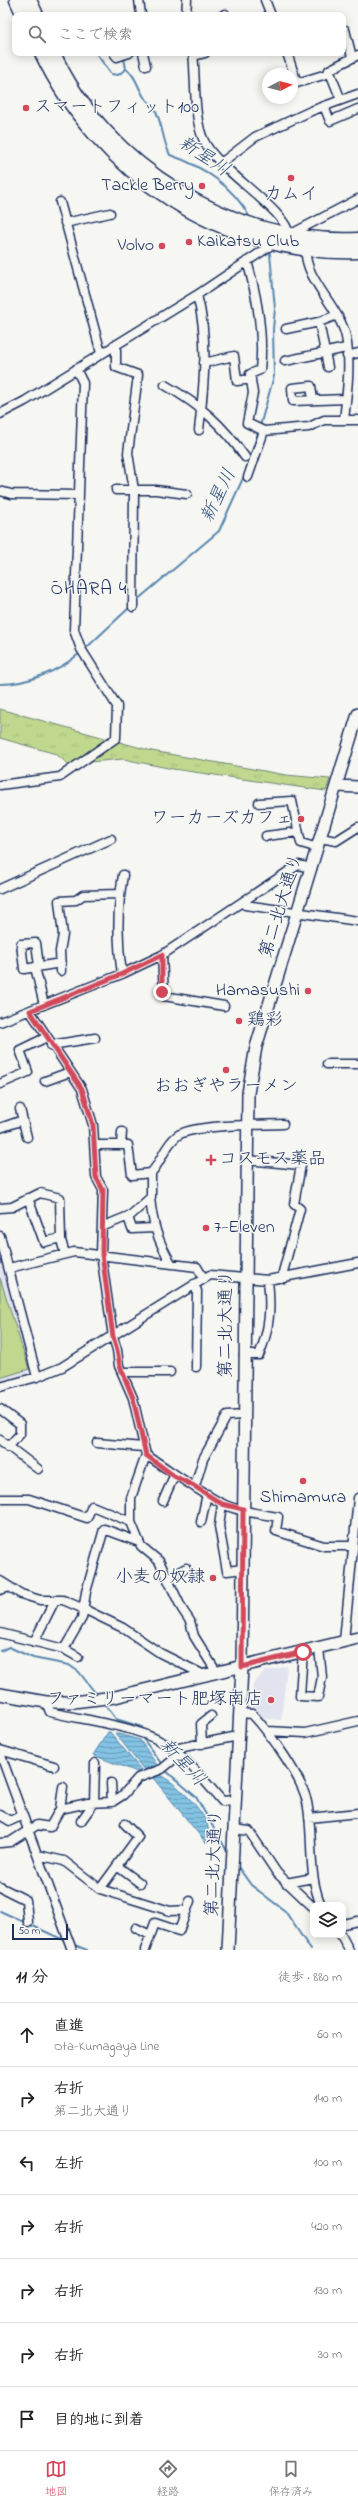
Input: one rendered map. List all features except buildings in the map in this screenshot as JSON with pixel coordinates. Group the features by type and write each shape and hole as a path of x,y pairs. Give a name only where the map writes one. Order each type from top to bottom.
{"highway":[{"path":"16,0 22,12"},
{"path":"29,0 35,12"},
{"path":"44,56 60,88 75,111 94,134 130,170 157,191 200,216 238,232 274,243 306,249 358,251"},
{"path":"55,56 68,82 98,122 127,152 156,176 210,209 242,222 289,235 358,240"}],"street":[{"path":"139,0 141,12"},
{"path":"186,12 187,0"},
{"path":"265,0 270,12"},
{"path":"341,100 329,70 355,56 346,33"},
{"path":"144,56 146,66"},
{"path":"193,56 202,135 204,141 221,163 266,203 288,228 289,235"},
{"path":"288,56 297,82 330,73"},
{"path":"221,163 255,137 324,106 358,94"},
{"path":"324,106 330,121 358,109"},
{"path":"0,414 197,295 274,243 358,199"},
{"path":"60,202 101,353"},
{"path":"65,223 110,213"},
{"path":"306,249 307,264 337,314 346,337 346,399 344,420"},
{"path":"247,261 255,289 262,350 260,370 250,374 252,393 247,423 261,429 309,427 324,420 358,420"},
{"path":"197,295 204,326 205,381 199,430"},
{"path":"286,329 319,322 337,314"},
{"path":"319,322 328,367"},
{"path":"114,345 116,367 138,375 128,453 134,490 133,603"},
{"path":"285,361 325,352 358,352"},
{"path":"204,363 234,356 237,381 251,378"},
{"path":"0,785 60,777 116,738 117,706 83,650 74,630 83,383 76,369"},
{"path":"165,385 201,409 228,432 245,457"},
{"path":"313,400 346,399"},
{"path":"248,477 261,429"},
{"path":"116,490 187,494"},
{"path":"0,491 11,494 79,495"},
{"name":"第二北大通り","path":"228,1950 242,1667 244,1278 247,1124 252,1067 358,714"},
{"path":"337,786 358,787"},
{"path":"259,803 292,801 301,843 336,841 358,827"},
{"path":"266,836 298,832"},
{"path":"0,889 111,839"},
{"path":"0,1022 122,974 162,955 298,865 312,868"},
{"path":"122,974 118,945 119,894 123,875"},
{"path":"44,1005 37,967 61,967 60,951 64,935 59,901 76,900 83,895 119,894"},
{"path":"243,902 245,905 299,911 358,921"},
{"path":"162,955 164,996 224,1006"},
{"path":"30,1011 82,1089 93,1125 96,1177 103,1190 104,1226 102,1254 113,1337 122,1372 133,1398 146,1455 174,1476 194,1486 222,1504 278,1517 276,1532 324,1546 353,1546"},
{"path":"0,1084 28,1072 20,1050 49,1041 95,1038"},
{"path":"327,1064 358,1064"},
{"path":"45,1081 70,1072"},
{"path":"20,1109 27,1137"},
{"path":"0,1128 23,1120"},
{"path":"171,1263 154,1228 150,1198 151,1173 160,1163 165,1148 178,1135 186,1132 247,1124 283,1124"},
{"path":"121,1145 122,1132"},
{"path":"95,1145 128,1145 132,1175 151,1173"},
{"path":"246,1160 301,1165 294,1204 300,1209 283,1272 284,1278"},
{"path":"0,1208 12,1207 40,1193 60,1198 61,1238 65,1254"},
{"path":"28,1198 44,1242 61,1238"},
{"path":"104,1226 128,1217 150,1198"},
{"path":"128,1217 132,1229 154,1228"},
{"path":"0,1236 37,1377"},
{"path":"9,1268 74,1252 102,1254 197,1267 203,1277"},
{"path":"0,1387 37,1377 62,1367 113,1337 203,1277 217,1274 268,1280 358,1263"},
{"path":"244,1355 259,1355 268,1336 270,1302 268,1280"},
{"path":"194,1284 197,1291 196,1367"},
{"path":"122,1372 170,1372"},
{"path":"0,1409 20,1424 20,1434 8,1447"},
{"path":"194,1486 203,1459 227,1416 244,1415"},
{"path":"0,1440 38,1469"},
{"path":"97,1443 143,1446"},
{"path":"146,1455 131,1498 131,1522 139,1542 146,1552 159,1561 190,1621 194,1636 212,1675"},
{"path":"163,1501 174,1476"},
{"path":"201,1522 207,1494"},
{"path":"344,1642 358,1498"},
{"path":"0,1500 29,1499 87,1518 92,1506 131,1522"},
{"path":"222,1504 219,1526 227,1571 242,1570"},
{"path":"64,1649 82,1618 86,1592 104,1529 139,1542"},
{"path":"167,1578 186,1568"},
{"path":"0,1581 22,1594 34,1598 63,1600 84,1609 123,1628 160,1653 212,1675"},
{"path":"0,1590 10,1587"},
{"path":"34,1642 55,1600"},
{"path":"0,1633 64,1649 78,1657"},
{"path":"0,1694 46,1702 111,1698 212,1675 358,1638"},
{"path":"303,1652 300,1696 318,1697 322,1677 319,1648"},
{"path":"46,1702 50,1712 140,1732 176,1752 222,1800 235,1800"},
{"path":"240,1713 252,1714 268,1731 302,1787 307,1801 314,1878 320,1902"},
{"path":"202,1744 201,1724 211,1716"},
{"path":"268,1731 305,1733 358,1721"},
{"path":"60,1809 94,1802 112,1802 123,1796 138,1778 164,1767 176,1752 202,1744 238,1736"},
{"path":"0,1750 54,1766"},
{"path":"0,1753 72,1949"},
{"path":"81,1821 94,1802 95,1763"},
{"path":"111,1783 112,1802"},
{"path":"0,1843 10,1842 37,1825 50,1827 60,1809 63,1787"},
{"path":"309,1818 358,1813"},
{"path":"0,1815 10,1821 23,1815"},
{"path":"100,1889 138,1837 125,1824"},
{"path":"234,1829 249,1831 277,1873 310,1904"},
{"path":"38,1855 64,1861 100,1889 170,1911 187,1910"},
{"path":"117,1866 140,1883"},
{"path":"286,1883 314,1878"},
{"path":"0,1887 26,1900 28,1922"},
{"path":"145,1950 155,1923 179,1931 190,1901"},
{"path":"346,1923 358,1921"},
{"path":"136,1928 150,1935"},
{"path":"343,1938 349,1950"}],"shaded area":[{"path":"0,1255 33,1368 26,1375 0,1382"},
{"path":"287,1666 281,1720 258,1717 251,1709 253,1685 264,1672"}],"green space":[{"path":"0,709 152,751 286,775 330,779 326,791 173,769 123,759 68,764 56,754 0,738"},
{"path":"0,1278 29,1369 0,1378"}],"water":[{"path":"108,1732 110,1732 141,1770 137,1772 93,1755"},
{"path":"115,1733 140,1740 157,1765 144,1770"},
{"path":"159,1775 173,1783 188,1797 201,1813 208,1827 206,1843 153,1778"}],"waterway":[{"name":"新星川","path":"98,56 111,74 118,75 126,69 132,74 144,97 156,111 170,155 194,165 216,179 235,197 250,218"},
{"path":"125,58 126,69"},
{"name":"新星川","path":"260,426 274,376 273,329 275,309 270,254"},
{"name":"新星川","path":"246,470 259,430"},
{"name":"新星川","path":"136,601 219,531 244,476"},
{"name":"新星川","path":"84,650 130,607"},
{"name":"新星川","path":"0,684 21,682 43,675 72,660 80,653"},
{"name":"新星川","path":"0,1651 9,1647 33,1658 69,1665 79,1672 97,1695"},
{"name":"新星川","path":"104,1703 116,1719 142,1727 142,1731"},
{"name":"新星川","path":"141,1736 163,1766"},
{"name":"新星川","path":"165,1770 196,1797 228,1853"},
{"name":"新星川","path":"236,1864 251,1885 285,1911 311,1950"},
{"path":"0,1911 66,1941"},
{"path":"72,1944 87,1950"}],"place":[{"name":"スマートフィット100","path":"26,108"},
{"name":"カムイ","path":"291,178"},
{"name":"Tackle Berry","path":"202,186"},
{"name":"Kaikatsu Club","path":"189,242"},
{"name":"Volvo","path":"162,246"},
{"name":"ワーカーズカフェ","path":"301,819"},
{"name":"Hamasushi","path":"308,991"},
{"name":"鶏彩","path":"239,1021"},
{"name":"おおぎやラーメン","path":"226,1070"},
{"name":"コスモス薬品","path":"211,1160"},
{"name":"7-Eleven","path":"206,1228"},
{"name":"Shimamura","path":"303,1481"},
{"name":"小麦の奴隷","path":"213,1578"},
{"name":"ファミリーマート肥塚南店","path":"271,1700"}],"district":[{"name":"ŌHARA 4","path":"89,589"}],"route":[{"path":"162,992 162,955 139,967 30,1011 51,1045 82,1089 93,1125 96,1177 103,1190 104,1226 102,1254 113,1337 120,1366 133,1398 138,1428 146,1455 174,1476 194,1486 222,1504 243,1509 242,1667 303,1652"}]}
